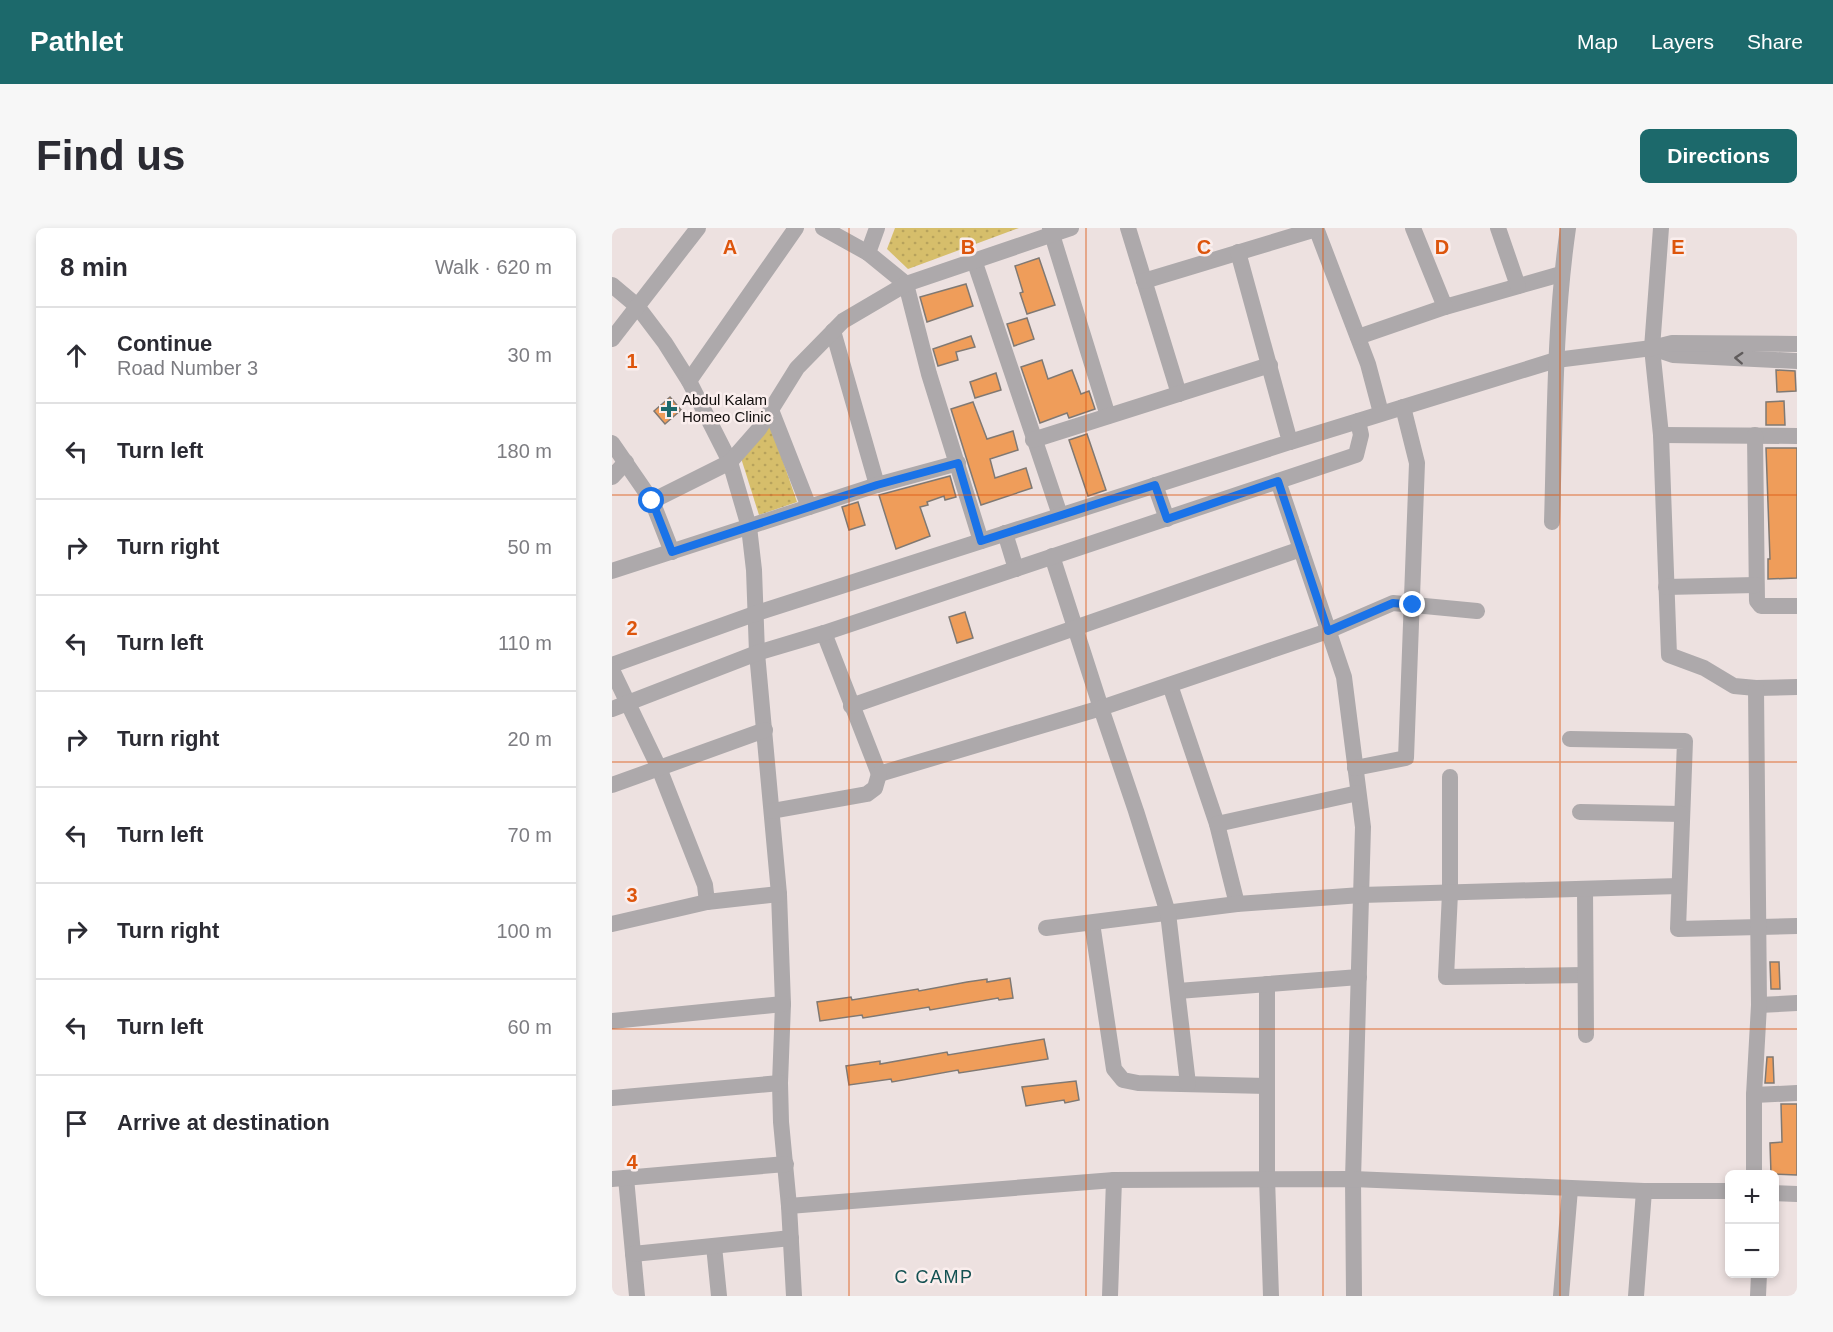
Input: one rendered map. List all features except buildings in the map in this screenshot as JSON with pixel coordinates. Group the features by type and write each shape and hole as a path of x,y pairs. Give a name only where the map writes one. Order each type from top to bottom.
{"street":[{"path":"612,339 698,228"},
{"path":"688,381 796,228"},
{"path":"823,228 868,253 906,284 929,374 981,541"},
{"path":"868,253 877,228"},
{"path":"652,501 730,462 759,429 797,368 843,321 906,284 1051,231 1071,228"},
{"path":"1128,228 1179,394"},
{"path":"1144,281 1316,228 1358,337 1382,413"},
{"path":"1413,228 1445,307"},
{"path":"1498,228 1518,286"},
{"path":"1552,522 1556,360 1562,274 1568,228"},
{"path":"1661,228 1652,348 1661,435 1669,655 1704,668 1734,686 1797,687"},
{"path":"1051,231 1108,416"},
{"path":"1238,252 1290,442"},
{"path":"974,260 1060,515"},
{"path":"1358,337 1445,307 1562,274"},
{"path":"612,285 637,306 665,343 688,381 730,462 749,527 757,613 757,653 779,894 783,1004 780,1083 794,1296"},
{"path":"833,331 877,485"},
{"path":"612,665 757,613 1060,515 1556,360 1652,348 1672,343 1797,344"},
{"path":"1652,348 1673,355 1797,362"},
{"path":"1033,440 1270,365"},
{"path":"1355,768 1406,758 1417,463 1402,407"},
{"path":"771,410 809,507"},
{"path":"612,709 757,653 824,633 1356,455 1361,435 1358,421"},
{"path":"1661,435 1797,436"},
{"path":"1755,435 1756,600 1761,606 1797,606"},
{"path":"612,443 652,501 672,552"},
{"path":"612,477 626,462"},
{"path":"612,571 877,485 958,463"},
{"path":"1278,481 1344,677 1363,827 1353,1179 1354,1296"},
{"path":"1155,485 1167,519"},
{"path":"1005,533 1016,569"},
{"path":"851,706 1301,549"},
{"path":"1052,556 1168,913 1188,1084"},
{"path":"1666,587 1756,585"},
{"path":"879,774 1101,708 1328,631 1393,603 1477,611"},
{"path":"772,811 867,794 876,788 879,774 824,633"},
{"path":"612,670 659,768 705,885 707,902"},
{"path":"1170,685 1217,824 1237,904"},
{"path":"1754,1170 1754,1095 1759,1005 1756,688"},
{"path":"612,785 765,730"},
{"path":"1570,739 1685,741 1678,929 1797,926"},
{"path":"1450,777 1450,893 1446,977 1586,975"},
{"path":"1217,824 1358,793"},
{"path":"1580,812 1682,814"},
{"path":"1046,928 1237,904 1361,895 1679,886"},
{"path":"1585,889 1586,1035"},
{"path":"612,924 707,902 779,894"},
{"path":"1092,922 1114,1069 1123,1080 1138,1083 1267,1086"},
{"path":"1179,992 1359,977"},
{"path":"1267,984 1267,1178 1271,1296"},
{"path":"1759,1005 1797,1003"},
{"path":"612,1021 783,1004"},
{"path":"612,1098 780,1083"},
{"path":"1754,1095 1797,1094"},
{"path":"637,1296 633,1254 619,1179 786,1164"},
{"path":"789,1206 1114,1180 1353,1179 1644,1191 1725,1191"},
{"path":"1110,1296 1114,1180"},
{"path":"1560,1296 1570,1188"},
{"path":"1636,1296 1644,1191"},
{"path":"1779,1193 1797,1194"},
{"path":"633,1254 791,1238"},
{"path":"714,1246 719,1296"},
{"path":"1758,1296 1759,1278"}],"shaded area":[{"path":"895,228 1019,228 908,269 887,249"},
{"path":"770,423 797,502 759,515 741,458"}],"place":[{"name":"Abdul Kalam Homeo Clinic","path":"669,409"}],"district":[{"name":"C CAMP","path":"934,1277"}],"route":[{"path":"652,501 672,552 877,485 958,463 981,541 1155,485 1167,519 1278,481 1328,631 1393,603 1413,605"}]}
